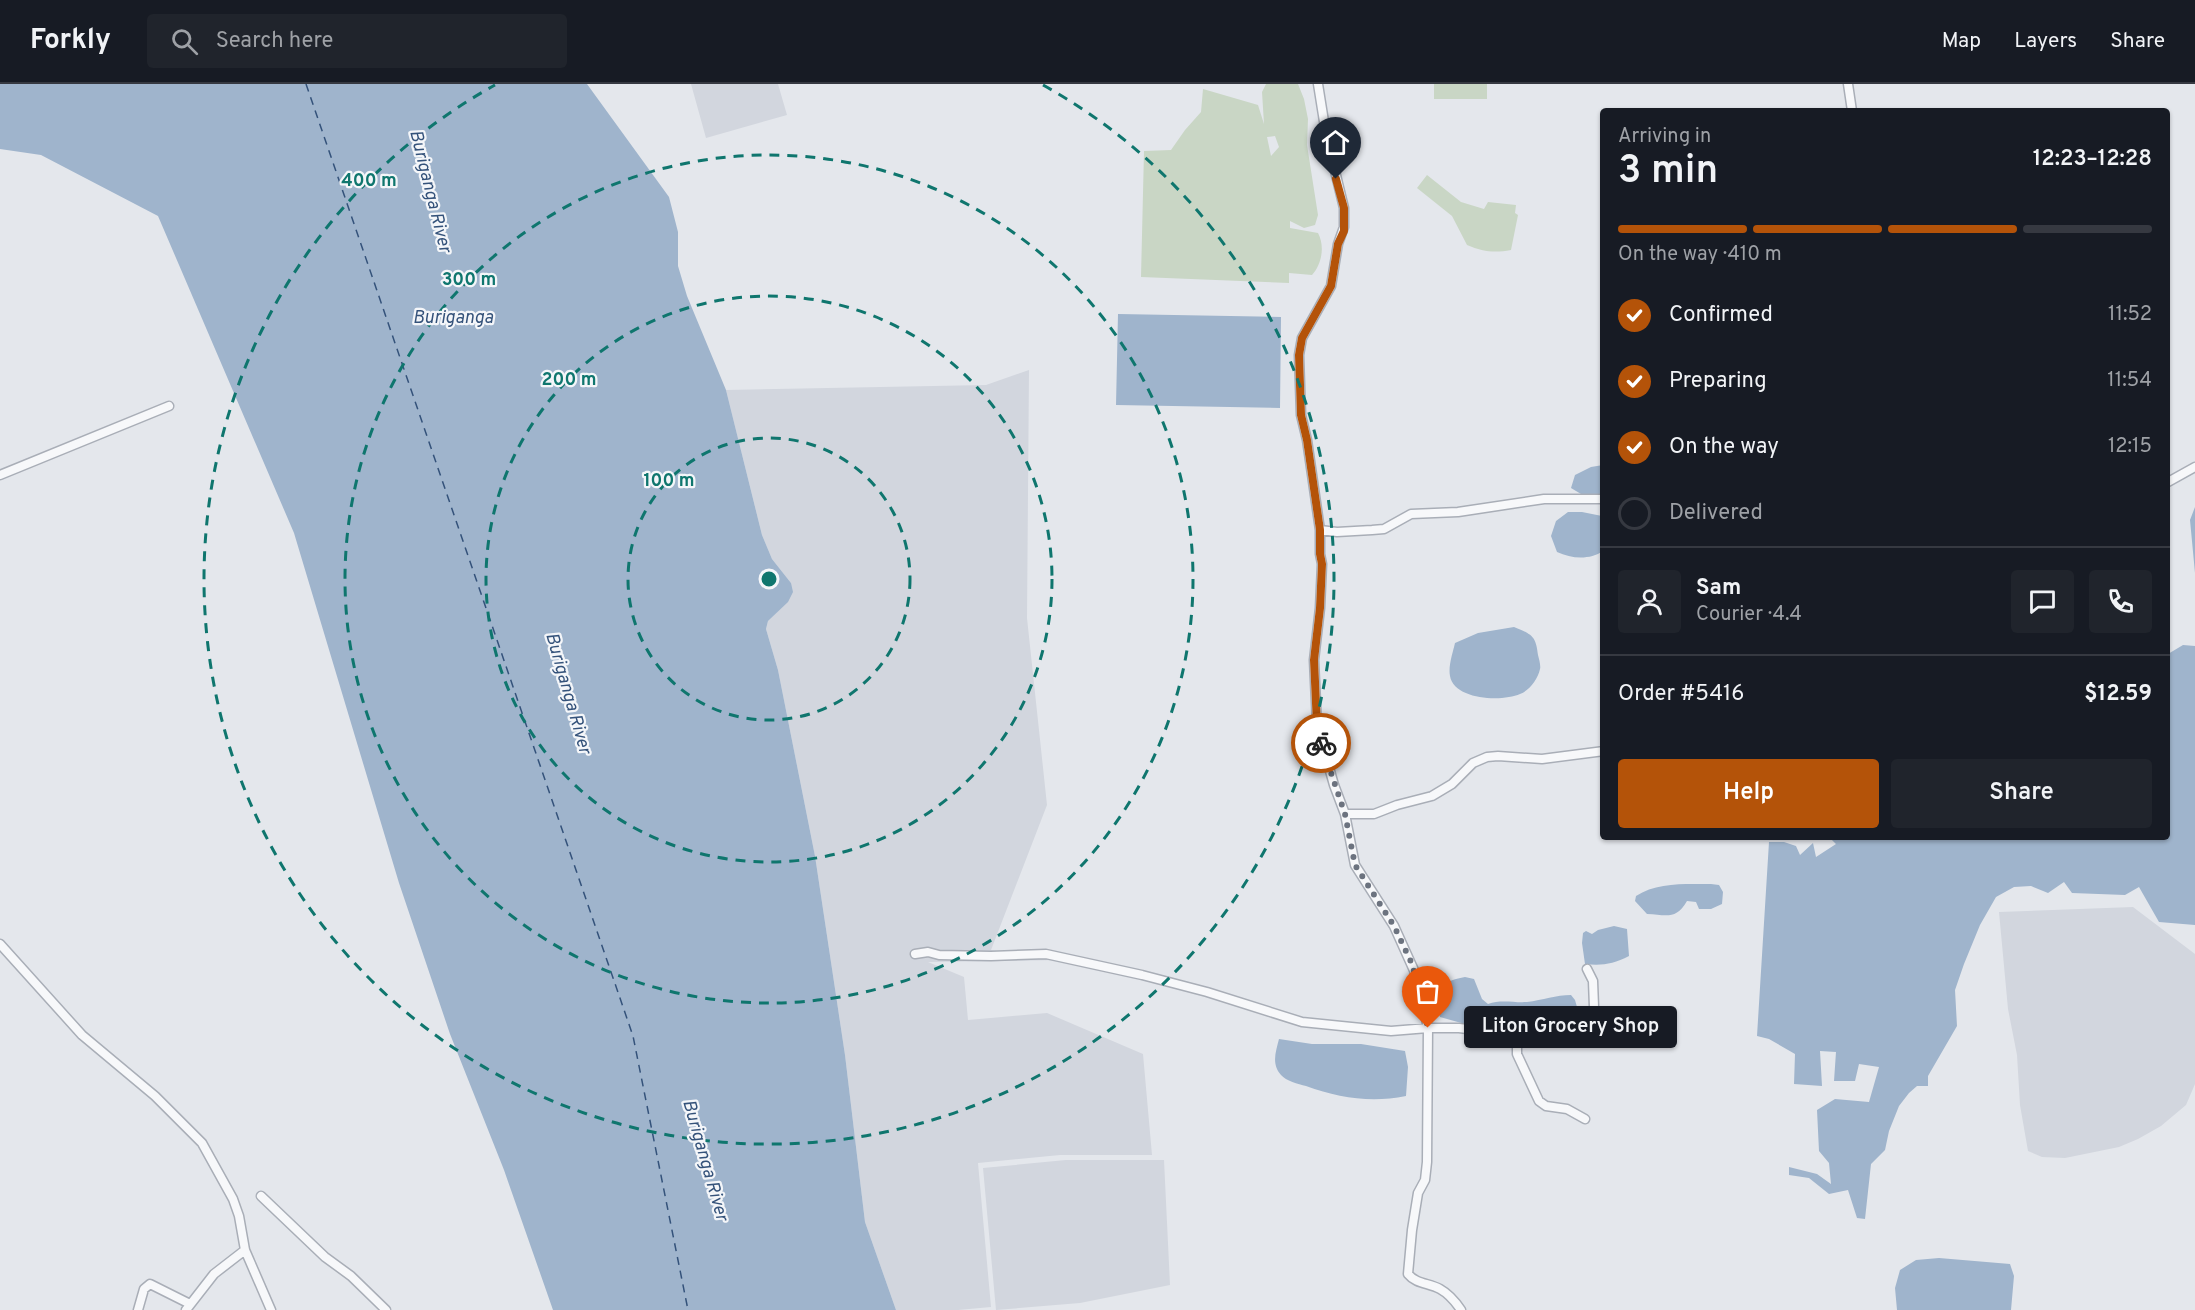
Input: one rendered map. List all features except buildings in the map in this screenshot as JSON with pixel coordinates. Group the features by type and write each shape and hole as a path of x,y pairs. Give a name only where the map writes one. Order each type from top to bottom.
{"street":[{"path":"1318,84 1326,134 1344,208 1344,227 1338,244 1331,286 1302,338 1299,355 1301,415 1307,440 1320,530 1321,586 1314,660 1317,725 1345,814 1355,865 1394,926 1412,964 1428,1028 1427,1162 1425,1180 1418,1192 1408,1274 1413,1280 1451,1296 1461,1310"},
{"path":"1848,84 1852,108"},
{"path":"0,475 170,406"},
{"path":"2170,481 2195,467"},
{"path":"1320,530 1337,532 1378,530 1398,523 1411,514 1458,512 1544,499 1600,499"},
{"path":"1345,814 1374,814 1432,796 1452,784 1473,763 1487,757 1542,759 1600,752"},
{"path":"0,944 82,1035 155,1096 202,1143 233,1199 239,1216 245,1250 271,1310"},
{"path":"915,954 928,952 939,955 981,956 1046,954 1175,983 1302,1022 1391,1030 1459,1028 1517,1035 1558,1034 1590,1016 1594,1007 1593,981 1587,969"},
{"path":"1517,1035 1517,1054 1539,1101 1546,1106 1567,1109 1585,1119"},
{"path":"261,1196 325,1257 351,1276 386,1310"},
{"path":"138,1310 144,1289 150,1284 188,1307 214,1274 245,1250"}],"shaded area":[{"path":"691,84 778,84 787,115 706,138"},
{"path":"1029,370 1027,618 1047,805 991,950 1059,960 928,962 964,977 968,1020 1047,1013 1143,1054 1152,1155 1060,1155 978,1163 991,1307 958,1310 896,1310 865,1222 845,1055 815,856 778,670 766,629 768,621 778,611 791,583 772,559 762,535 726,390 986,385"},
{"path":"2133,907 2195,954 2195,1084 2186,1105 2161,1126 2138,1139 2119,1147 2065,1158 2042,1157 2028,1151 2020,1105 2017,1055 2008,1009 1999,912"},
{"path":"1066,1160 1164,1160 1170,1285 1080,1303 996,1310 983,1168"}],"green space":[{"path":"1266,84 1298,84 1304,99 1308,119 1307,145 1318,215 1315,225 1304,228 1290,221 1290,228 1318,233 1322,249 1315,271 1312,275 1289,273 1289,283 1141,277 1144,151 1171,150 1201,112 1203,89 1258,105 1264,124 1262,92","holes":["1275,136 1279,147 1271,156 1267,137"]},
{"path":"1434,84 1487,84 1487,99 1434,99"},
{"path":"1427,175 1461,202 1484,209 1488,202 1516,205 1515,213 1518,215 1511,250 1489,251 1467,245 1452,216 1417,188"}],"water":[{"name":"Buriganga","path":"0,84 587,84 669,197 678,232 678,266 687,296 726,390 762,535 772,559 791,583 793,592 788,602 768,621 766,629 778,670 815,856 845,1055 865,1222 896,1310 553,1310 504,1170 450,1034 399,883 294,533 158,216 41,155 0,149"},
{"path":"1118,314 1281,317 1280,408 1116,405"},
{"path":"1600,466 1600,498 1586,497 1571,488 1575,475"},
{"path":"2195,507 2195,573 2190,520"},
{"path":"1568,512 1600,516 1600,553 1581,557 1557,552 1551,536 1556,521"},
{"path":"1514,627 1532,636 1536,644 1540,668 1530,687 1512,697 1491,698 1469,694 1453,684 1450,668 1455,643 1478,633"},
{"path":"2183,645 2195,646 2195,925 2159,922 2139,887 2125,895 2072,893 2064,882 2048,893 2031,886 2014,887 1996,897 1980,925 1955,990 1957,1026 1928,1076 1928,1086 1917,1086 1899,1106 1889,1131 1885,1150 1871,1164 1865,1219 1857,1218 1848,1190 1829,1194 1809,1178 1789,1175 1789,1167 1817,1174 1831,1184 1829,1163 1819,1151 1817,1110 1835,1099 1869,1102 1879,1067 1859,1064 1855,1081 1834,1081 1836,1052 1820,1051 1822,1086 1794,1084 1795,1054 1769,1039 1757,1036 1769,842 1784,842 1796,846 1800,855 1813,843 1816,857 1836,844 1832,840 2170,840 2170,653"},
{"path":"1682,884 1719,885 1723,892 1722,904 1711,909 1699,909 1696,902 1687,901 1675,914 1647,914 1635,901 1636,896 1653,888"},
{"path":"1614,926 1627,929 1629,956 1607,964 1585,964 1583,933 1586,931 1592,934"},
{"path":"1465,977 1474,979 1482,999 1488,1004 1503,1001 1527,1002 1571,995 1577,1007 1564,1027 1547,1031 1509,1031 1493,1026 1472,1026 1440,1017 1436,1000 1439,989 1448,982"},
{"path":"1279,1039 1312,1044 1361,1044 1405,1051 1408,1067 1406,1096 1380,1099 1355,1098 1331,1094 1289,1081 1281,1075 1276,1066 1275,1057"},
{"path":"1939,1258 2010,1264 2014,1276 2011,1310 1897,1310 1895,1288 1900,1270 1916,1260"}],"ferry route":[{"path":"306,84 633,1036 688,1310"}],"way so far":[{"path":"1321,743 1345,814 1350,850 1355,865 1394,926 1412,964 1428,1028"}],"place":[{"name":"Liton Grocery Shop","path":"1428,1028"}],"route":[{"path":"1321,743 1317,725 1314,660 1322,564 1320,530 1307,440 1301,415 1299,355 1302,338 1331,286 1338,244 1344,231 1344,208 1336,179"}],"water label":[{"name":"Buriganga River","path":"431,191"},
{"name":"Buriganga River","path":"569,693"},
{"name":"Buriganga River","path":"706,1160"}]}
